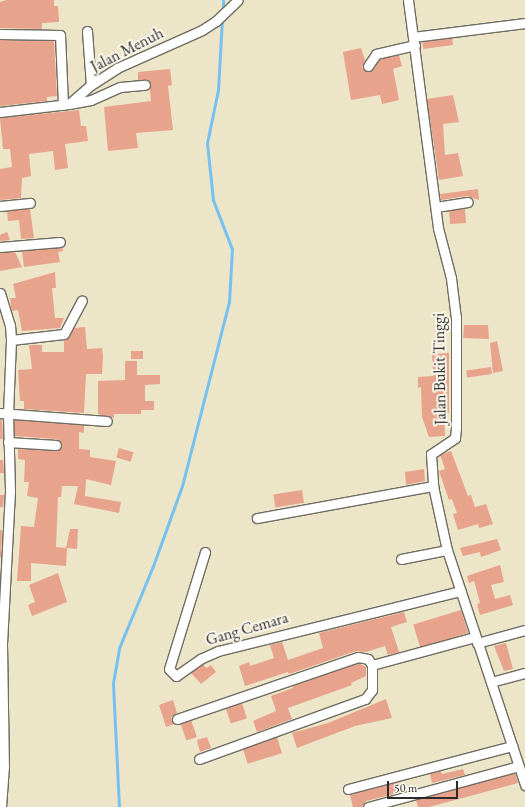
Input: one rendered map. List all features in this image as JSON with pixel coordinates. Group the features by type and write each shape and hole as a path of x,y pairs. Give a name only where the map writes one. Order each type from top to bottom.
{"street":[{"name":"Jalan Menuh","path":"66,105 91,84 117,68 149,56 216,21 238,0"},
{"name":"Jalan Bukit Tinggi","path":"408,0 436,208 456,317 458,418 455,438 431,454 433,486 447,550 525,785"},
{"path":"368,66 376,54 414,41 525,23"},
{"path":"87,32 91,84"},
{"path":"0,34 60,35 66,105"},
{"path":"0,112 66,105 91,100 120,87 145,85"},
{"path":"436,208 468,202"},
{"path":"0,206 30,203"},
{"path":"0,247 60,242"},
{"path":"0,293 10,325 11,340 4,413 8,442 10,491 3,562 1,694 4,766 1,805"},
{"path":"11,340 64,334 82,300"},
{"path":"4,413 107,421"},
{"path":"8,442 56,445"},
{"path":"257,518 433,486"},
{"path":"0,491 10,491"},
{"path":"401,559 447,550"},
{"name":"Gang Cemara","path":"205,552 169,669 176,676 200,659 218,651 461,591"},
{"path":"372,665 525,630"},
{"path":"177,719 358,656 368,659 372,665 372,690 365,699 198,759"},
{"path":"491,682 525,672"},
{"path":"348,789 512,746"},
{"path":"368,807 519,766"}],"building":[{"path":"6,0 54,0 54,6 58,6 59,22 42,23 42,29 0,28 0,2"},
{"path":"452,38 453,45 423,49 422,42"},
{"path":"0,40 54,41 57,96 47,97 47,101 0,106"},
{"path":"361,48 365,60 362,68 367,72 373,70 380,59 399,55 402,66 393,69 399,100 382,104 380,95 351,100 343,52"},
{"path":"170,69 172,85 168,86 173,130 136,133 138,148 108,151 104,107 151,101 149,80 138,80 138,72"},
{"path":"453,95 459,122 443,124 445,155 458,153 463,176 439,180 427,99"},
{"path":"79,110 81,126 86,126 88,141 65,144 68,168 55,170 53,151 29,154 31,176 22,178 21,198 0,200 0,169 12,167 10,149 3,149 0,118"},
{"path":"478,189 479,200 467,196 441,200 440,194"},
{"path":"30,209 34,238 21,239 19,220 8,221 7,211"},
{"path":"465,209 466,223 450,224 449,210"},
{"path":"7,232 10,240 0,241 0,235"},
{"path":"62,247 63,251 58,252 60,262 24,267 22,251"},
{"path":"15,252 22,267 0,271 0,253"},
{"path":"55,272 56,288 52,288 55,318 64,318 60,328 22,331 18,310 12,311 11,307 10,298 16,298 13,284"},
{"path":"464,325 488,325 489,339 463,338"},
{"path":"85,327 87,349 102,348 103,356 102,374 86,374 84,413 24,409 24,401 20,401 18,370 32,369 29,345 42,345 42,352 64,352 64,340 69,337 74,328"},
{"path":"497,341 503,371 493,373 490,343"},
{"path":"131,351 143,351 143,359 131,359"},
{"path":"449,353 449,413 444,413 445,436 429,437 422,417 421,387 418,388 418,377 433,376 432,354"},
{"path":"125,361 137,361 137,375 160,375 160,384 145,385 145,401 154,401 154,410 141,410 141,414 114,414 114,418 98,414 98,381 125,380"},
{"path":"491,367 492,374 467,377 466,370"},
{"path":"0,419 2,419 3,439 0,439"},
{"path":"14,420 84,425 84,433 79,432 79,449 90,450 90,457 116,461 111,485 86,479 85,496 121,502 119,513 74,504 78,486 62,486 61,497 58,497 56,547 66,548 70,529 78,529 77,549 67,548 66,566 31,563 31,581 17,581 21,526 34,527 38,498 27,496 29,482 24,482 25,460 18,459 18,449 56,451 62,445 56,439 15,436"},
{"path":"119,448 133,452 131,462 116,458"},
{"path":"451,451 468,496 471,495 475,507 486,504 493,524 479,528 478,524 458,530 453,514 457,513 452,499 449,500 439,471 445,469 440,455"},
{"path":"0,460 3,460 4,473 0,473"},
{"path":"424,469 425,481 406,485 405,472"},
{"path":"302,490 304,503 275,507 273,495"},
{"path":"0,495 4,495 3,507 0,507"},
{"path":"0,530 2,530 1,557 0,557"},
{"path":"497,539 501,550 481,557 480,552 463,556 460,548"},
{"path":"500,565 504,582 491,585 495,599 510,595 513,605 480,615 477,604 480,603 474,581 469,583 467,576"},
{"path":"58,573 67,602 32,616 28,605 35,602 29,585"},
{"path":"461,610 468,633 420,648 413,625"},
{"path":"404,612 407,622 391,627 399,652 388,655 385,646 366,652 356,651 289,674 288,672 245,686 239,666 249,662 250,666 274,658 270,645 282,642 288,660 323,648 319,633"},
{"path":"506,643 513,669 504,671 494,646"},
{"path":"358,663 366,667 366,676 351,683 352,685 288,708 292,719 257,732 253,721 276,711 271,696 293,688 293,686"},
{"path":"203,664 206,668 211,665 216,672 201,684 191,673"},
{"path":"386,699 392,718 355,726 297,748 292,733 328,723"},
{"path":"173,700 177,713 171,717 174,724 166,727 159,705"},
{"path":"242,703 247,718 231,723 226,708"},
{"path":"191,720 197,737 186,741 181,724"},
{"path":"207,737 211,748 200,752 197,740"},
{"path":"277,737 282,753 248,764 243,748"},
{"path":"463,769 465,775 432,783 430,774 441,771 442,774"},
{"path":"515,773 518,783 429,807 418,807 416,800"},
{"path":"399,782 402,792 366,801 362,807 353,807 350,795"}],"waterway":[{"path":"223,0 223,11"},
{"path":"119,807 113,683 119,648 153,566 182,486 229,302 232,249 213,200 207,143 218,90 222,19"}]}
